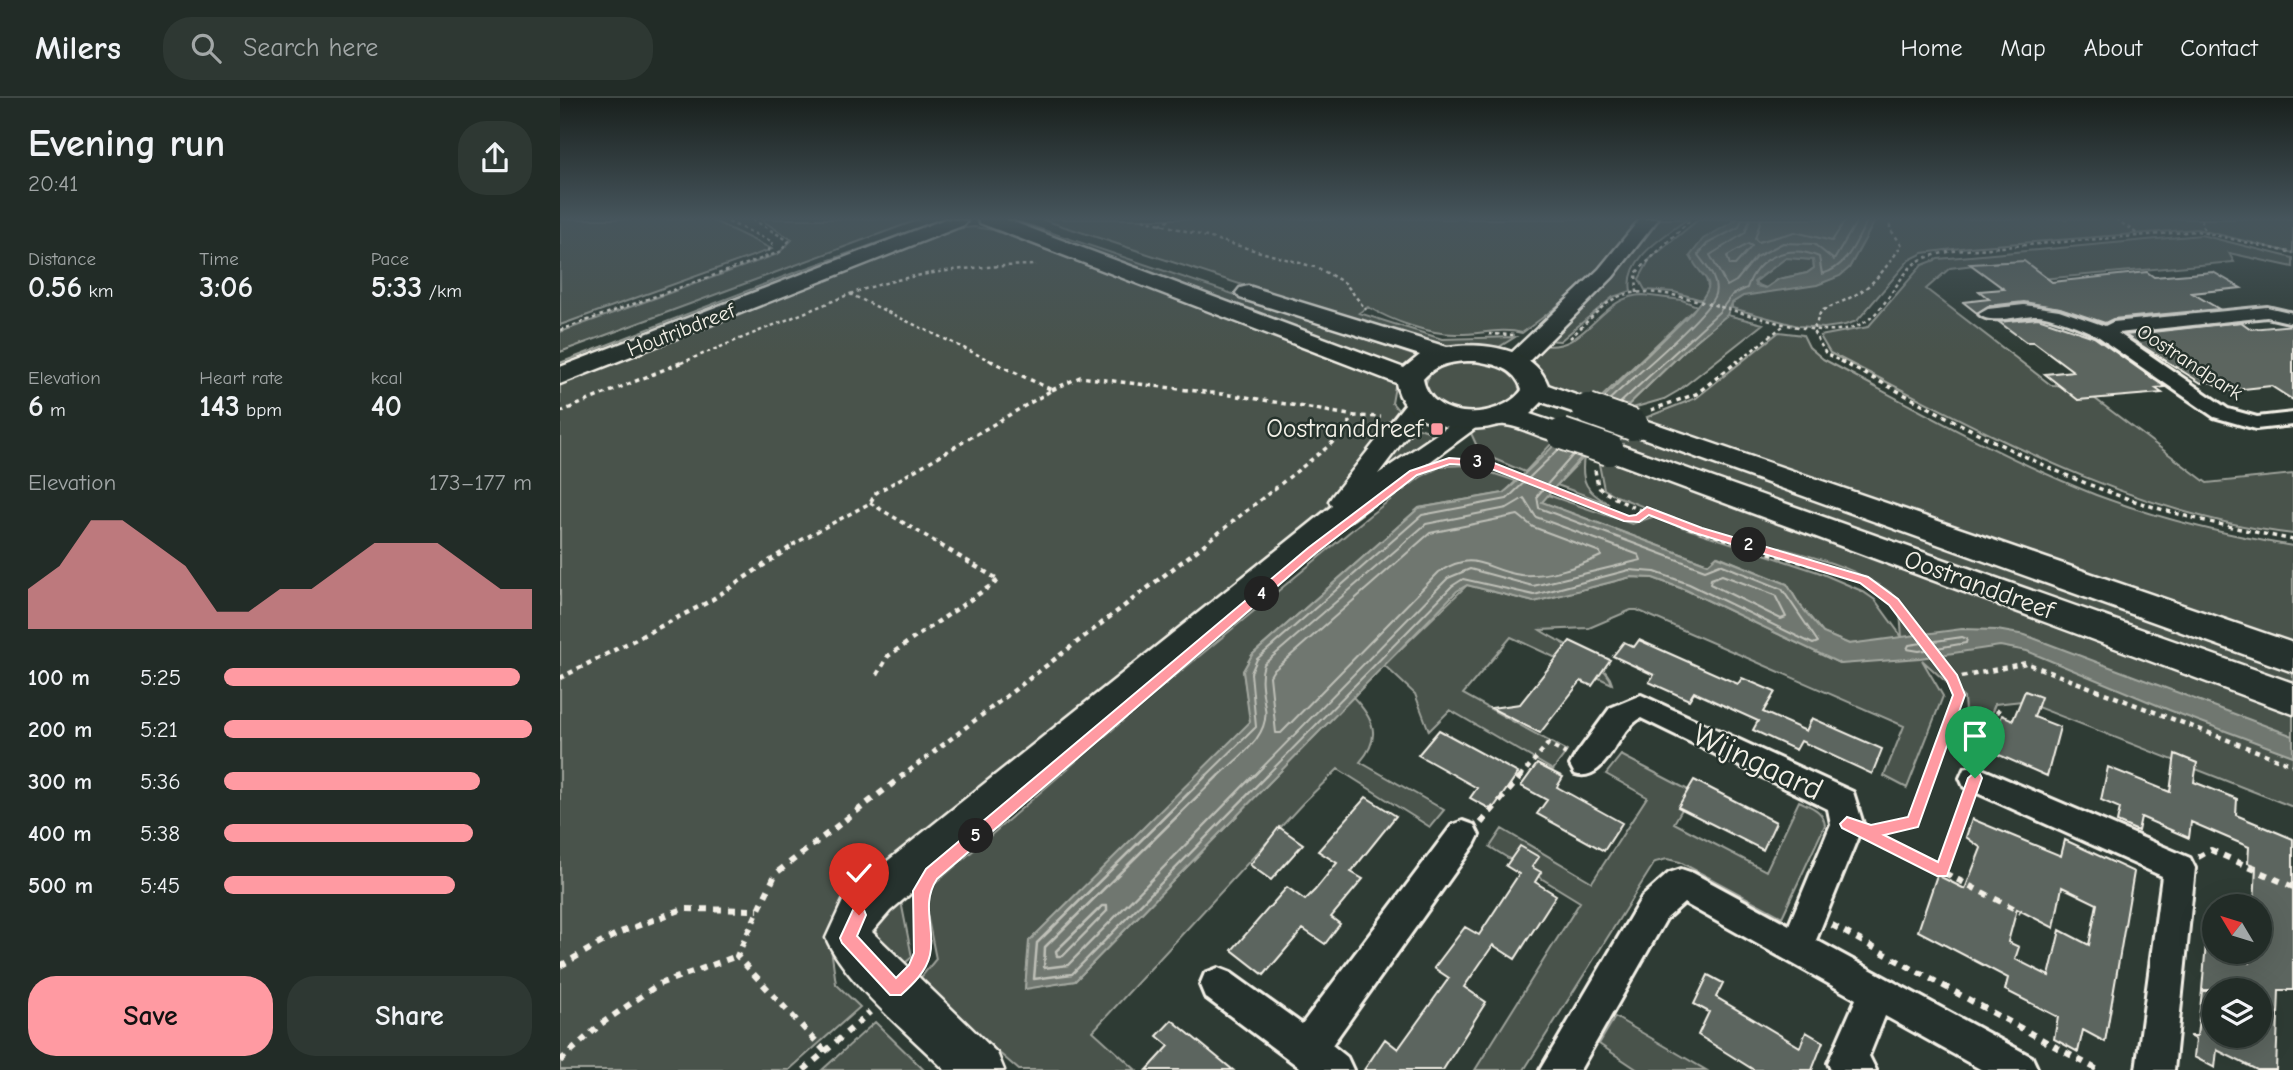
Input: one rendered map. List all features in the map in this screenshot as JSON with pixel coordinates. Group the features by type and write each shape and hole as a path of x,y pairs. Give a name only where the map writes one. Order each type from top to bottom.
{"main road":[{"name":"Houtribdreef","path":"560,357 822,264"},
{"name":"Houtribdreef","path":"560,376 832,264"},
{"path":"1122,264 1414,391 1441,416 1472,421 1507,416 1527,405 1536,390 1531,375 1503,347 1445,355 1422,365 1414,391"},
{"path":"1157,264 1445,355"},
{"name":"Oostranddreef","path":"1536,390 2293,658"},
{"name":"Oostranddreef","path":"1507,416 1562,433 2293,699"}],"street":[{"path":"1503,347 1580,299 1613,264"},
{"name":"Oostrandpark","path":"1988,314 2041,310 2070,318 2083,327 2109,332 2114,340 2221,413 2256,423 2293,419"},
{"name":"Oostrandpark","path":"2109,332 2113,327 2267,312 2293,318"},
{"path":"1326,524 1414,391"},
{"path":"980,1070 895,990 848,938 859,915 875,897 1326,524 1472,421"},
{"name":"Wijngaard","path":"1585,765 1620,716 1641,706 1842,801 1847,824 1797,946"},
{"path":"1975,778 2179,868 2155,1070"},
{"path":"1218,985 1320,1060 1463,835"},
{"path":"1559,1070 1654,908 1681,884 1878,990 2019,1070"},
{"path":"1857,1070 1847,1063 1878,990"}],"path":[{"path":"560,330 745,264"},
{"path":"1305,264 1318,268 1345,283 1362,307 1372,313"},
{"path":"1645,264 1636,273 1637,293 1696,300 1813,331 1849,329 1870,321 1903,274 1916,264"},
{"path":"1813,331 1821,311 1863,293 1889,264"},
{"path":"560,412 878,283 929,271 1036,265"},
{"path":"850,295 1052,390"},
{"path":"1813,331 1829,356 2062,473 2137,502 2211,523 2293,540"},
{"path":"560,678 710,601 789,547 870,503 876,493 1052,390 1080,377 1246,397 1355,416 1391,418"},
{"path":"560,1061 601,1024 659,984 737,956 776,873 1254,506 1330,445 1355,416"},
{"path":"1438,463 1465,460 1505,471 1628,519 1639,519 1647,511 1698,531 1864,580 1894,602 1943,666 1959,695 1913,822 1871,832 1847,824"},
{"path":"870,503 999,580 888,656 877,675"},
{"path":"1952,679 2026,663 2293,765"},
{"path":"1942,872 2000,705"},
{"path":"1463,835 1480,825 1548,744 1585,765"},
{"path":"1847,824 2021,912"},
{"path":"2179,868 2211,850 2293,887"},
{"path":"804,1070 915,970 922,954 921,891"},
{"path":"560,966 618,933 683,909 758,910"},
{"path":"1810,913 2098,1070"},
{"path":"737,956 825,1051"}],"shaded area":[{"path":"560,264 729,264 560,325"},
{"path":"749,264 797,264 560,352 560,332"},
{"path":"817,264 835,264 560,371 560,363"},
{"path":"863,264 1085,264 1396,381 1392,403 1401,413 1347,489 1324,510 881,874 831,948 836,984 860,1007 789,1070 560,1070 560,382"},
{"path":"1122,264 1145,264 1419,357 1404,367"},
{"path":"1180,264 1603,264 1556,307 1522,333 1434,332 1410,326 1368,307 1359,313 1442,339 1515,337 1499,347 1441,350"},
{"path":"1636,264 1631,279 1631,291 1613,297 1560,341 1543,340 1620,266"},
{"path":"1647,264 1711,264 1705,274 1709,291 1702,300 1674,292 1645,290 1639,279"},
{"path":"1777,264 1814,264 1814,268 1807,273 1779,279 1766,288 1754,283"},
{"path":"1851,264 1905,264 1857,321 1845,325 1824,328 1798,326 1732,308 1732,303 1743,296 1849,268"},
{"path":"1979,264 1950,268 1926,289 2051,385 2078,386 2207,483 2293,474 2293,534 2231,524 2112,488 1998,438 1830,353 1820,336 1868,327 1922,265"},
{"path":"2022,264 2207,264 2041,279"},
{"path":"1643,295 1682,300 1697,306 1592,406 1548,388 1544,376 1529,357 1538,344 1554,346 1568,342 1615,304"},
{"path":"1727,315 1763,324 1678,391 1664,399 1622,411 1686,349"},
{"path":"1779,332 1803,335 1809,347 1823,359 2026,465 2096,495 2169,519 2293,546 2293,649 1637,421 1696,398"},
{"path":"1471,360 1494,364 1512,373 1521,385 1517,397 1494,409 1467,412 1442,404 1432,396 1425,385 1437,368"},
{"path":"1407,424 1443,436 1367,482"},
{"path":"1509,424 1555,440 1525,472 1480,453 1470,431"},
{"path":"1626,432 2293,671 2293,689 1618,443"},
{"path":"1584,457 1584,480 1595,495 1609,504 1557,485"},
{"path":"1602,457 2293,712 2293,807 2022,701 1995,704 1977,748 1955,738 1965,712 1964,698 1922,660 1943,696 1907,788 1884,776 1904,726 1637,610 1631,610 1589,628 1540,630 1592,660 1612,684 1511,637 1463,694 1567,751 1553,770 1450,710 1429,731 1415,694 1384,665 1467,585 1534,602 1631,577 1653,578 1686,590 1841,664 1902,639 1849,644 1823,633 1799,604 1787,584 1718,556 1708,564 1541,502 1548,495 1632,524 1652,517 1818,572 1862,591 1875,600 1902,637 1899,600 1880,586 1832,563 1699,527 1614,495 1604,489 1599,464"},
{"path":"1468,465 1516,481 1504,493 1419,508 1252,655 1243,671 1251,722 1030,941 1025,988 1075,981 1353,697 1366,713 1373,728 1371,744 1360,762 1444,810 1430,827 1338,769 1303,803 1093,1031 1136,1070 1019,1070 917,982 936,959 923,894 1157,691 1370,515 1422,476 1442,466"},
{"path":"1621,755 1692,792 1674,823 1766,871 1799,801 1819,812 1825,825 1782,917 1680,862 1667,859 1655,862 1524,1070 1475,1070 1580,902 1490,847 1502,829 1592,882 1647,797 1606,774"},
{"path":"899,891 912,957 899,968 881,946 876,930 878,922"},
{"path":"1615,1017 1706,1070 1638,1070 1599,1044"},
{"path":"875,1022 924,1070 822,1070"}],"water":[{"path":"1778,264 1754,282 1756,286 1766,288 1779,279 1807,273 1814,268 1814,264 1851,264 1840,276 1817,285 1743,296 1732,303 1727,315 1686,349 1622,411 1542,502 1708,564 1717,556 1787,584 1799,604 1823,633 1849,644 1962,629 1997,630 2025,635 2293,736 2293,756 2169,710 2027,651 2000,646 1920,658 1841,664 1686,590 1653,578 1631,577 1534,602 1467,585 1457,591 1075,981 1025,989 1029,941 1250,722 1243,671 1252,655 1419,508 1503,493 1513,485 1692,312 1708,287 1708,282 1696,266"}],"building":[{"path":"1970,264 2028,264 2052,282 2147,272 2154,277 2213,272 2241,288 2192,293 2219,309 2113,319 2105,323 2060,308 2024,302 1988,306 1977,313 1963,302 1989,299 1979,291 2004,289"},
{"path":"2038,318 2094,337 2165,387 2155,388 2162,393 2078,400 2045,374 2073,371 2034,342 2026,342 1999,322"},
{"path":"2241,322 2251,329 2293,325 2293,400 2271,386 2225,391 2211,382 2201,383 2125,335"},
{"path":"1639,640 1738,684 1742,678 1775,692 1763,712 1806,731 1812,718 1882,749 1872,774 1801,741 1796,750 1753,730 1758,721 1694,692 1689,700 1649,682 1654,675 1613,656 1624,642 1634,647"},
{"path":"1570,641 1610,660 1592,686 1581,681 1540,733 1491,708 1520,704"},
{"path":"2025,691 2041,697 2034,717 2060,727 2047,776 1990,751 2002,715 2013,720"},
{"path":"1439,730 1518,773 1492,810 1470,798 1477,788 1418,755"},
{"path":"2175,754 2197,763 2194,782 2237,799 2236,815 2293,839 2293,990 2279,990 2276,1070 2257,1070 2217,1050 2215,1068 2194,1057 2196,1039 2190,1036 2197,1036 2202,991 2202,1048 2272,1048 2272,978 2203,978 2204,964 2272,964 2272,894 2255,894 2256,866 2248,863 2249,847 2191,822 2189,838 2141,817 2138,831 2117,822 2120,808 2101,800 2108,767 2170,792"},
{"path":"1537,764 1563,777 1557,787 1622,823 1604,851 1537,814 1547,800 1521,786"},
{"path":"1694,780 1776,822 1763,850 1678,807"},
{"path":"1366,797 1396,816 1351,872 1363,879 1331,917 1340,924 1325,944 1303,929 1264,975 1232,950 1287,887 1305,900 1315,890 1337,863 1318,851"},
{"path":"1972,819 2061,856 2065,840 2134,872 2105,1042 2083,1030 2078,1052 2054,1039 2058,1017 2005,990 2008,978 1918,931 1937,875 1965,889 1981,848 1966,837","holes":["2062,887 2097,904 2089,945 2060,930 2049,976 2015,959 2019,947 2008,942 2017,909 2054,928"]},
{"path":"1279,827 1303,844 1271,880 1250,865"},
{"path":"1520,846 1539,857 1532,867 1541,872 1535,882 1556,895 1515,959 1493,945 1464,987 1486,1002 1443,1070 1364,1070 1385,1039 1398,1049 1449,978 1434,968 1465,927 1479,935 1519,874 1506,866"},
{"path":"1708,975 1723,983 1716,997 1800,1047 1806,1032 1823,1042 1812,1070 1754,1070 1698,1035 1709,1012 1694,1004"},
{"path":"1172,1020 1233,1070 1147,1070 1169,1046 1157,1036"}],"place":[{"name":"Oostranddreef","path":"1437,429"}],"route":[{"path":"859,915 848,938 895,990 915,970 922,954 921,891 931,874 1312,551 1414,473 1425,467 1449,461 1486,463 1628,519 1639,519 1647,511 1698,531 1811,562 1864,580 1894,602 1952,679 1959,695 1913,822 1871,832 1847,824 1942,872 1975,778"}]}
